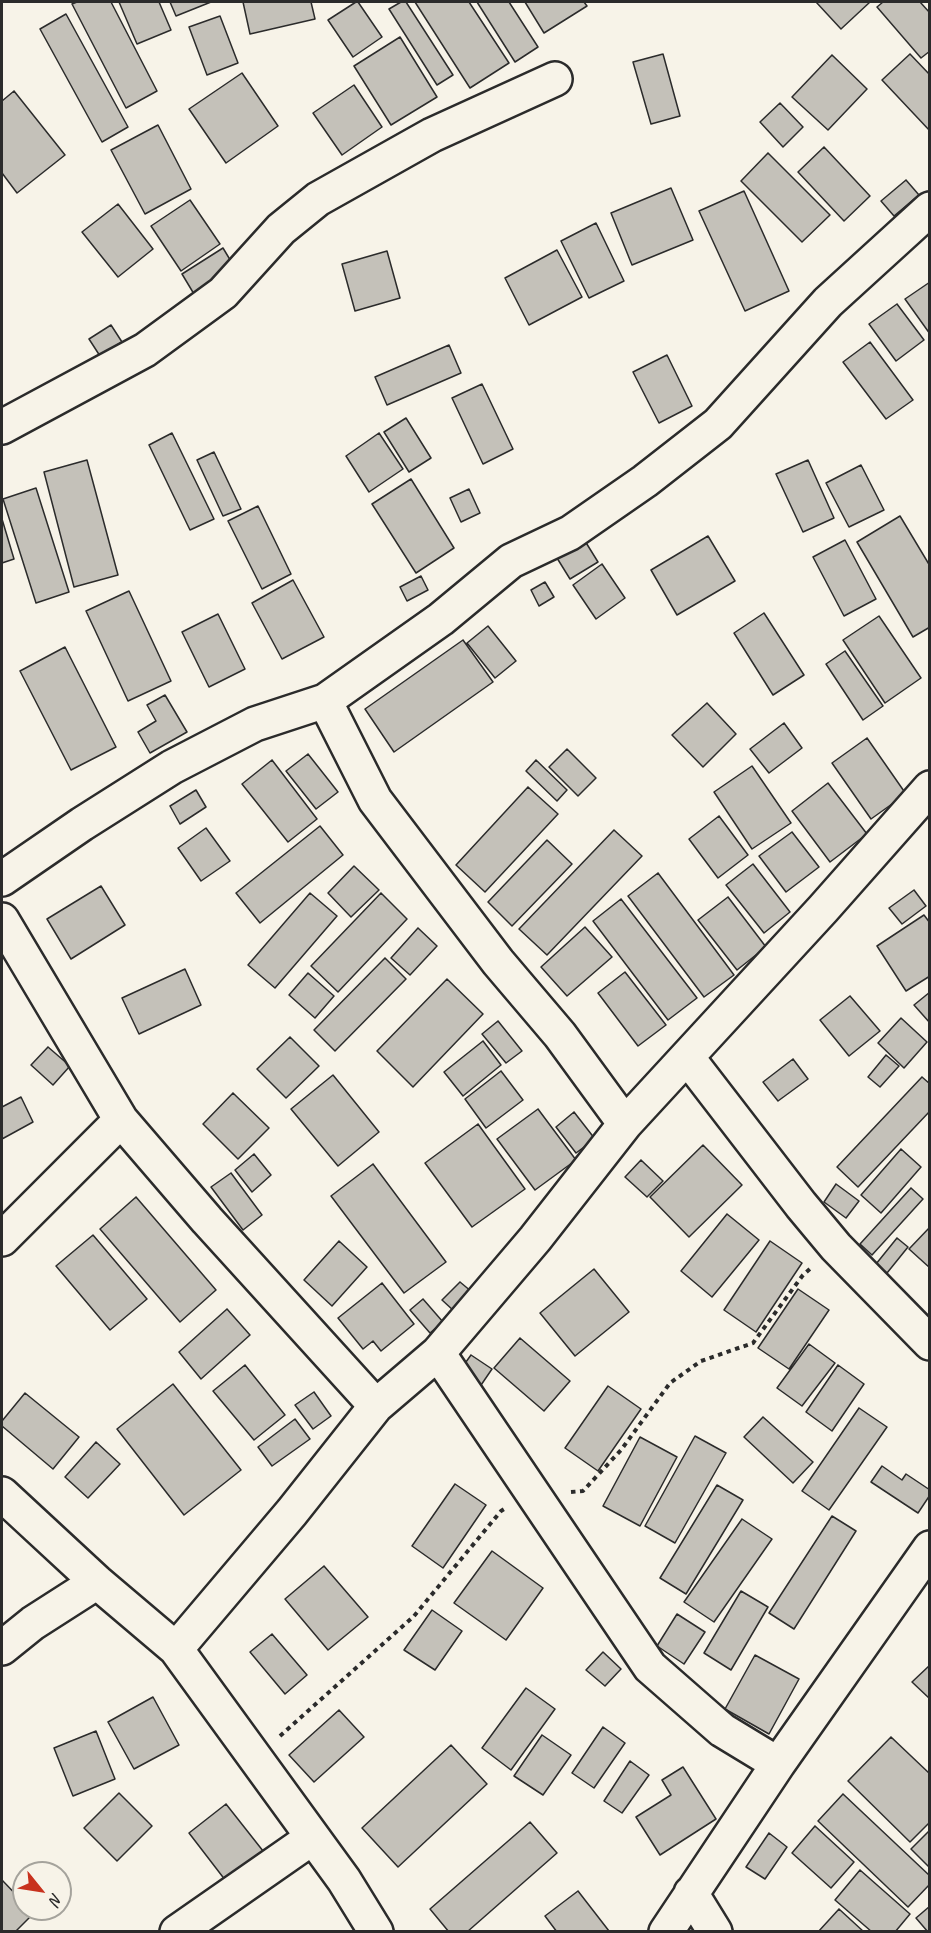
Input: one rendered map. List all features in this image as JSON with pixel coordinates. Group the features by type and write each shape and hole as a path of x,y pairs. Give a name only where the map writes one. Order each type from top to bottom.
{"street":[{"path":"2,427 145,350 223,293 281,229 318,199 432,135 555,79"},
{"path":"2,879 81,824 172,767 255,724 325,701 441,618 511,561 570,533 645,481 718,424 828,302 930,209"},
{"path":"325,701 375,800 498,962 560,1035 625,1124"},
{"path":"176,1649 292,1512 376,1406 438,1353 535,1239 625,1124 930,789"},
{"path":"2,920 121,1120 207,1220 376,1406"},
{"path":"687,1057 836,1247 930,1342"},
{"path":"2,1239 121,1120"},
{"path":"438,1353 650,1668 722,1730 778,1764"},
{"path":"2,1494 97,1582 176,1649 344,1880 375,1932"},
{"path":"666,1932 778,1764 930,1548"},
{"path":"2,1648 33,1623 97,1582"},
{"path":"177,1932 312,1838"},
{"path":"691,1893 715,1932"}],"path":[{"path":"256,1758 414,1616 501,1511 534,1496 583,1491 621,1450 670,1383 701,1361 753,1343 803,1275 836,1247"}],"building":[{"path":"111,2 157,91 126,108 72,4"},
{"path":"119,2 159,2 171,30 137,44"},
{"path":"170,2 211,2 176,16"},
{"path":"243,2 311,2 315,19 250,34"},
{"path":"356,2 382,37 353,57 328,20"},
{"path":"401,2 406,2 453,75 437,85 389,9"},
{"path":"415,2 469,2 509,63 470,88"},
{"path":"477,2 509,2 538,47 515,62"},
{"path":"525,2 584,2 587,6 544,33"},
{"path":"816,2 870,2 841,29"},
{"path":"883,2 920,2 930,13 930,51 921,58 877,7"},
{"path":"66,14 128,127 102,142 40,29"},
{"path":"220,16 238,63 207,75 189,27"},
{"path":"400,37 437,97 391,125 354,66"},
{"path":"663,54 680,116 651,124 633,62"},
{"path":"910,54 930,75 930,131 882,80"},
{"path":"832,55 867,89 828,130 792,97"},
{"path":"242,73 278,126 226,163 189,109"},
{"path":"354,85 382,127 342,155 313,113"},
{"path":"14,91 65,155 17,193 2,173 2,101"},
{"path":"780,103 803,127 783,147 760,122"},
{"path":"158,125 191,189 145,214 111,150"},
{"path":"824,147 870,196 844,221 798,172"},
{"path":"768,153 830,215 802,242 741,181"},
{"path":"906,180 919,195 894,216 881,201"},
{"path":"671,188 693,240 632,265 611,213"},
{"path":"744,191 789,291 745,311 699,211"},
{"path":"190,200 220,244 181,271 151,226"},
{"path":"118,204 153,249 118,277 82,232"},
{"path":"596,223 624,281 589,298 561,241"},
{"path":"223,248 235,268 194,294 182,274"},
{"path":"557,250 582,297 529,325 505,278"},
{"path":"387,251 400,298 355,311 342,264"},
{"path":"930,282 930,334 905,299"},
{"path":"897,304 924,340 896,361 869,324"},
{"path":"111,325 122,342 100,356 89,339"},
{"path":"870,342 913,400 886,419 843,362"},
{"path":"449,345 461,373 387,405 375,377"},
{"path":"667,355 692,406 659,423 633,372"},
{"path":"482,384 513,449 483,464 452,398"},
{"path":"406,418 431,458 409,472 384,432"},
{"path":"172,433 214,519 190,530 149,445"},
{"path":"379,433 403,469 369,492 346,456"},
{"path":"214,452 241,509 223,516 197,460"},
{"path":"87,460 118,575 74,587 44,472"},
{"path":"808,460 834,518 803,532 776,474"},
{"path":"861,465 884,510 849,527 826,483"},
{"path":"411,479 454,548 416,573 372,504"},
{"path":"36,488 69,592 36,603 3,499"},
{"path":"469,489 480,513 461,522 450,498"},
{"path":"258,506 291,574 262,589 228,521"},
{"path":"900,516 930,566 930,627 913,637 857,542"},
{"path":"2,519 14,559 2,563"},
{"path":"708,536 735,581 677,615 651,570"},
{"path":"845,540 876,599 844,616 813,557"},
{"path":"585,541 598,562 570,579 557,558"},
{"path":"602,564 625,598 596,619 573,585"},
{"path":"421,576 428,590 407,601 400,587"},
{"path":"293,580 324,637 282,659 252,603"},
{"path":"545,582 554,597 539,606 531,590"},
{"path":"129,591 171,681 128,701 86,611"},
{"path":"764,613 804,675 773,695 734,633"},
{"path":"218,614 245,669 209,687 182,632"},
{"path":"879,616 921,678 885,703 843,640"},
{"path":"488,626 516,661 495,678 467,643"},
{"path":"463,640 493,682 394,752 365,709"},
{"path":"65,647 116,747 71,770 20,671"},
{"path":"845,651 883,706 863,720 826,664"},
{"path":"165,695 187,732 150,753 138,732 156,721 147,705"},
{"path":"707,703 736,734 703,767 672,735"},
{"path":"784,723 802,748 769,773 750,749"},
{"path":"867,738 906,794 871,819 832,763"},
{"path":"567,749 596,778 578,796 549,767"},
{"path":"308,754 338,792 316,809 286,771"},
{"path":"272,760 317,819 288,842 242,784"},
{"path":"536,760 567,790 557,801 526,771"},
{"path":"752,766 791,823 752,849 714,792"},
{"path":"828,783 867,834 830,862 792,811"},
{"path":"528,787 558,814 485,892 456,865"},
{"path":"196,790 206,807 180,824 170,806"},
{"path":"719,816 748,855 718,878 689,839"},
{"path":"320,826 343,855 260,923 236,893"},
{"path":"206,828 230,861 201,881 178,848"},
{"path":"614,830 642,856 547,955 519,929"},
{"path":"792,832 819,867 786,892 759,856"},
{"path":"547,840 572,864 512,926 488,902"},
{"path":"753,864 790,912 764,933 726,885"},
{"path":"354,866 379,890 351,917 328,893"},
{"path":"658,873 734,975 704,997 628,896"},
{"path":"101,886 125,925 71,959 47,919"},
{"path":"914,890 926,906 902,924 889,908"},
{"path":"310,893 337,916 275,988 248,965"},
{"path":"381,893 407,919 338,992 311,966"},
{"path":"728,897 766,947 737,970 698,920"},
{"path":"621,899 697,998 668,1020 593,921"},
{"path":"924,915 930,923 930,976 906,991 877,946"},
{"path":"585,927 612,957 567,996 541,967"},
{"path":"418,928 437,946 410,975 391,958"},
{"path":"385,958 406,979 335,1051 314,1030"},
{"path":"185,969 201,1005 139,1034 122,998"},
{"path":"625,972 666,1025 638,1046 598,993"},
{"path":"308,973 334,996 315,1018 289,995"},
{"path":"447,979 483,1014 413,1087 377,1051"},
{"path":"930,992 930,1023 914,1005"},
{"path":"850,996 880,1031 849,1056 820,1020"},
{"path":"901,1018 927,1042 904,1068 878,1043"},
{"path":"498,1021 522,1051 506,1063 482,1034"},
{"path":"290,1037 319,1066 286,1098 257,1069"},
{"path":"483,1041 501,1065 463,1096 444,1072"},
{"path":"48,1047 70,1066 53,1085 31,1065"},
{"path":"886,1055 899,1066 880,1087 868,1077"},
{"path":"793,1059 808,1079 778,1101 763,1082"},
{"path":"501,1071 523,1100 486,1128 465,1099"},
{"path":"333,1075 379,1132 338,1166 291,1109"},
{"path":"922,1077 930,1084 930,1111 858,1187 837,1167"},
{"path":"233,1093 269,1128 238,1159 203,1124"},
{"path":"21,1097 33,1122 2,1139 2,1107"},
{"path":"538,1109 576,1160 535,1190 497,1139"},
{"path":"574,1112 595,1139 576,1153 556,1127"},
{"path":"478,1124 525,1189 472,1227 425,1163"},
{"path":"703,1145 742,1185 689,1237 650,1197"},
{"path":"901,1149 921,1167 881,1213 861,1195"},
{"path":"254,1154 271,1175 252,1192 235,1170"},
{"path":"641,1160 663,1181 647,1197 625,1177"},
{"path":"373,1164 446,1262 404,1293 331,1196"},
{"path":"231,1173 262,1215 243,1230 211,1187"},
{"path":"836,1184 859,1201 846,1218 824,1202"},
{"path":"911,1188 923,1199 872,1255 860,1244"},
{"path":"136,1197 216,1290 180,1322 100,1229"},
{"path":"727,1214 759,1240 712,1297 681,1271"},
{"path":"930,1227 930,1268 909,1249"},
{"path":"93,1235 147,1299 110,1330 56,1266"},
{"path":"897,1238 908,1247 887,1273 876,1264"},
{"path":"339,1241 367,1267 332,1306 304,1280"},
{"path":"770,1241 802,1263 756,1332 724,1310"},
{"path":"594,1269 629,1312 575,1356 540,1313"},
{"path":"460,1282 472,1292 454,1311 442,1300"},
{"path":"382,1283 414,1324 381,1351 373,1341 363,1349 338,1318"},
{"path":"798,1289 829,1310 789,1369 758,1348"},
{"path":"423,1299 443,1322 430,1333 410,1310"},
{"path":"227,1309 250,1335 201,1379 179,1352"},
{"path":"520,1338 570,1381 544,1411 494,1368"},
{"path":"809,1344 835,1363 802,1406 777,1388"},
{"path":"471,1355 492,1369 479,1388 458,1373"},
{"path":"245,1365 285,1415 254,1440 213,1391"},
{"path":"838,1365 864,1384 832,1431 806,1412"},
{"path":"173,1384 241,1470 184,1515 117,1429"},
{"path":"608,1386 641,1409 598,1471 565,1448"},
{"path":"314,1392 331,1416 313,1429 295,1405"},
{"path":"25,1393 79,1437 53,1469 2,1426 2,1421"},
{"path":"859,1408 887,1427 829,1510 802,1491"},
{"path":"763,1417 813,1462 793,1483 744,1437"},
{"path":"295,1419 310,1439 272,1466 258,1447"},
{"path":"695,1436 726,1453 675,1543 645,1526"},
{"path":"640,1437 677,1457 640,1526 603,1506"},
{"path":"96,1442 120,1464 88,1498 65,1477"},
{"path":"882,1466 902,1480 906,1474 930,1490 930,1495 918,1513 871,1482"},
{"path":"455,1484 486,1505 443,1568 412,1546"},
{"path":"717,1485 743,1500 686,1594 660,1578"},
{"path":"832,1516 856,1531 794,1629 769,1613"},
{"path":"742,1519 772,1539 714,1622 684,1602"},
{"path":"492,1551 543,1588 506,1640 454,1603"},
{"path":"324,1566 368,1617 328,1650 285,1599"},
{"path":"741,1591 768,1607 731,1670 704,1653"},
{"path":"432,1610 462,1631 435,1670 404,1650"},
{"path":"677,1614 705,1632 684,1664 657,1646"},
{"path":"272,1634 307,1675 285,1694 250,1652"},
{"path":"603,1652 621,1669 605,1686 586,1670"},
{"path":"755,1655 799,1679 769,1734 725,1709"},
{"path":"930,1665 930,1699 912,1682"},
{"path":"526,1688 555,1709 511,1770 482,1748"},
{"path":"153,1697 179,1745 134,1769 108,1722"},
{"path":"339,1710 364,1737 314,1782 289,1755"},
{"path":"603,1727 625,1743 594,1788 572,1773"},
{"path":"96,1731 115,1779 73,1796 54,1748"},
{"path":"542,1735 571,1755 543,1795 514,1776"},
{"path":"891,1737 930,1774 930,1822 910,1842 848,1781"},
{"path":"451,1745 487,1784 398,1867 362,1828"},
{"path":"630,1761 649,1775 622,1813 604,1801"},
{"path":"683,1767 716,1819 660,1855 636,1817 671,1795 662,1780"},
{"path":"119,1793 152,1826 117,1861 84,1828"},
{"path":"843,1794 930,1876 930,1884 908,1907 818,1821"},
{"path":"226,1804 267,1856 229,1885 189,1833"},
{"path":"530,1822 557,1853 467,1932 449,1932 430,1909"},
{"path":"815,1826 854,1862 831,1888 792,1853"},
{"path":"930,1830 930,1868 911,1849"},
{"path":"769,1833 787,1847 765,1879 746,1867"},
{"path":"860,1870 910,1914 895,1932 872,1932 835,1900"},
{"path":"2,1880 12,1890 12,1921 26,1921 15,1932 2,1932"},
{"path":"578,1891 608,1932 557,1932 545,1916"},
{"path":"930,1906 930,1932 928,1932 916,1918"},
{"path":"839,1909 864,1932 818,1932"}]}
